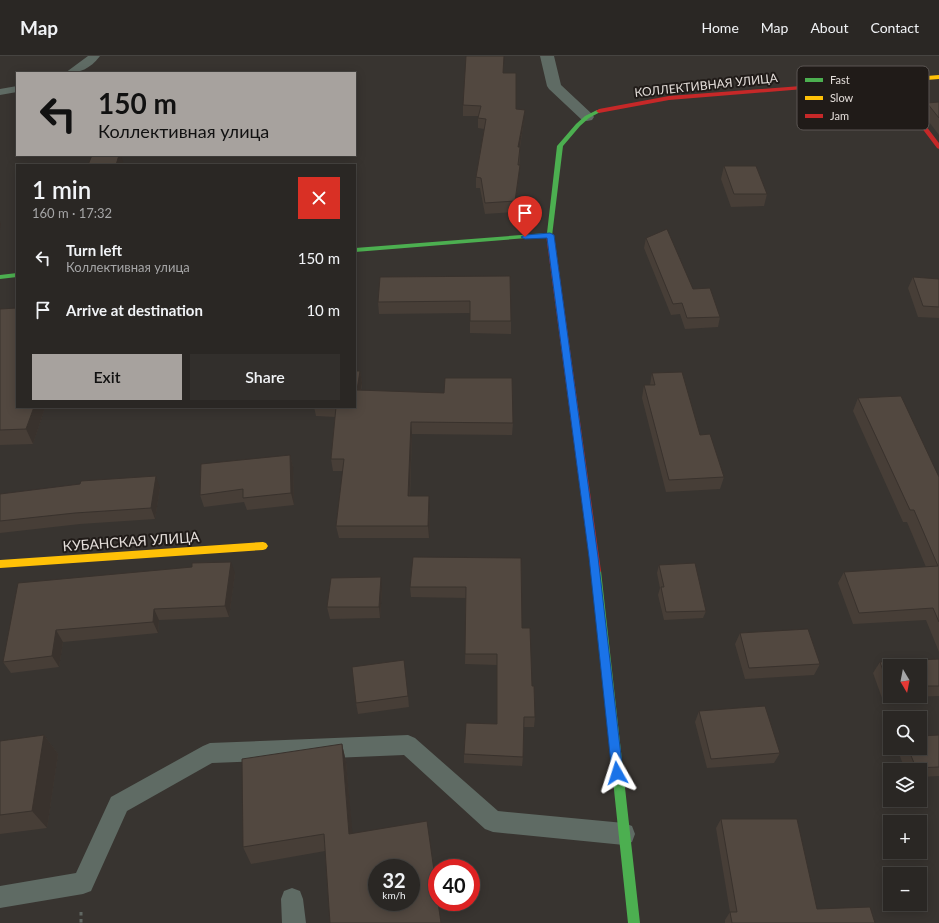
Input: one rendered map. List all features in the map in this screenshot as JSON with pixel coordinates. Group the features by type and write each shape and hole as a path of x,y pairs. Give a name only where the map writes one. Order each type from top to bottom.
{"street":[{"path":"547,56 554,86 587,117"},
{"name":"КОЛЛЕКТИВНАЯ УЛИЦА","path":"929,78 939,77"},
{"name":"КОЛЛЕКТИВНАЯ УЛИЦА","path":"634,923 594,557 550,235 560,146 587,117 601,110 669,98 797,87"},
{"path":"926,130 939,147"},
{"path":"356,250 550,235"},
{"path":"0,277 16,275"},
{"name":"КУБАНСКАЯ УЛИЦА","path":"0,564 263,546"}],"lane":[{"path":"72,72 95,56"},
{"path":"0,92 16,89"},
{"path":"0,897 83,883 119,804 210,753 408,745 493,821 624,834"},
{"path":"292,899 294,923"}],"building":[{"path":"466,56 504,56 503,73 516,73 516,109 525,110 518,147 520,147 518,165 520,165 515,201 485,203 481,178 476,177 486,119 478,118 481,106 463,105"},
{"path":"939,102 939,118 929,106 929,103"},
{"path":"92,156 119,156 116,164 88,164"},
{"path":"724,166 756,166 767,194 734,194"},
{"path":"667,229 693,289 710,288 720,317 687,318 682,303 673,304 646,238"},
{"path":"510,276 511,321 470,321 470,301 378,302 380,277"},
{"path":"913,277 939,279 939,307 923,306"},
{"path":"16,308 16,408 34,408 26,429 0,430 0,309"},
{"path":"356,371 360,371 357,390 444,393 445,378 512,378 513,423 411,422 408,496 429,496 428,526 336,526 344,459 331,459 336,408 356,408"},
{"path":"682,372 700,435 710,434 724,477 669,480 644,385 655,385 652,373"},
{"path":"901,396 939,477 939,622 933,608 859,613 844,572 938,566 914,510 910,510 858,398"},
{"path":"290,455 291,493 243,498 243,489 200,495 201,464"},
{"path":"156,476 151,508 75,513 0,521 0,494 80,484 81,481"},
{"path":"413,557 521,558 522,628 530,628 532,686 534,686 535,717 524,717 523,757 464,754 466,723 497,724 497,654 465,654 466,587 410,587"},
{"path":"231,562 225,606 154,609 153,622 56,630 52,656 3,662 18,583 192,567 192,563"},
{"path":"695,563 706,611 666,612 661,587 664,587 659,565"},
{"path":"381,577 379,607 327,607 331,578"},
{"path":"808,629 820,664 749,668 740,633"},
{"path":"939,659 939,686 927,686 927,660"},
{"path":"404,660 408,696 356,703 352,667"},
{"path":"880,662 883,662 883,671"},
{"path":"765,706 780,753 711,759 699,711"},
{"path":"44,735 32,811 0,815 0,741"},
{"path":"939,735 939,767 927,768 927,763 914,763 911,755 927,755 927,736"},
{"path":"342,744 349,834 427,821 432,859 428,859 428,911 439,911 441,923 330,923 324,834 243,847 242,759"},
{"path":"721,819 797,819 817,909 870,907 875,923 732,923 730,912 737,912"}],"traffic: fast":[{"path":"356,250 550,235 560,146 578,125 587,117 599,111"},
{"path":"0,277 16,275"},
{"path":"596,571 634,923"}],"traffic: slow":[{"path":"929,78 939,77"},
{"path":"0,564 263,546"}],"traffic: jam":[{"path":"599,111 669,98 797,88"},
{"path":"926,130 939,147"},
{"path":"550,235 596,571"}],"route":[{"path":"525,237 550,235 594,557 617,773"}]}
